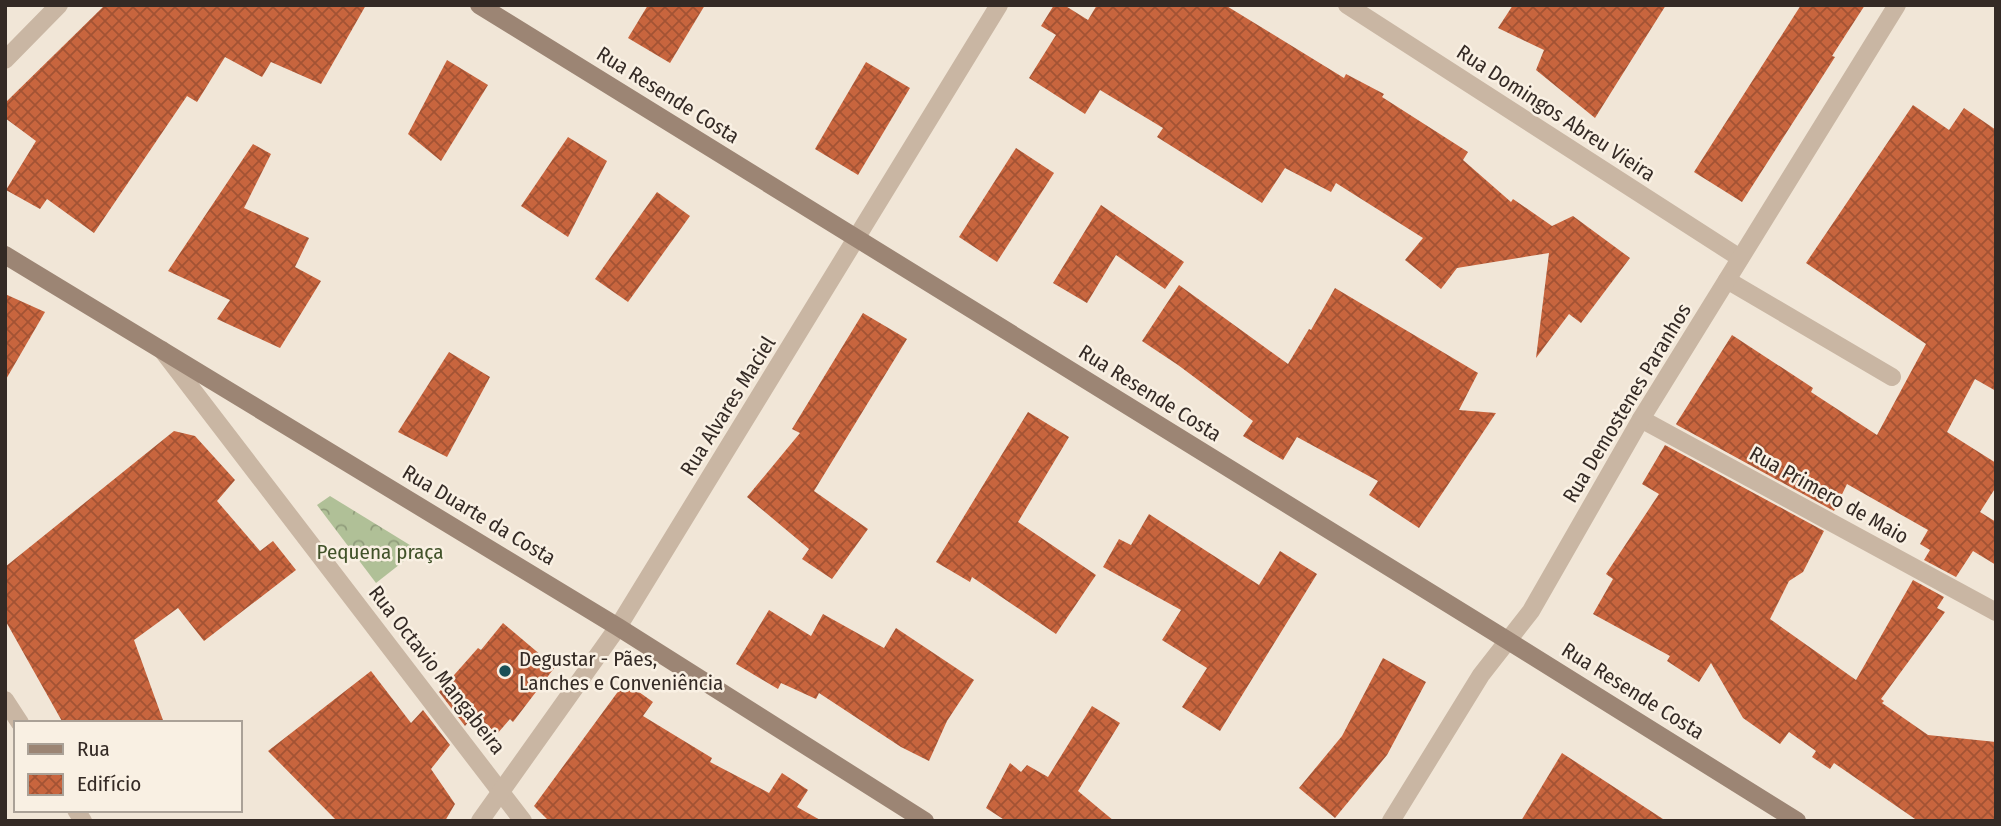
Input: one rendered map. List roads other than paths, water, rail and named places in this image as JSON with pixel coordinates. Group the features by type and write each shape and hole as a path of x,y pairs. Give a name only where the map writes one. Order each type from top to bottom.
{"main road":[{"name":"Rua Resende Costa","path":"479,5 1797,821"},
{"name":"Rua Duarte da Costa","path":"5,255 618,627 925,821"}],"street":[{"path":"5,60 59,5"},
{"name":"Rua Alvares Maciel","path":"480,821 618,627 999,5"},
{"name":"Rua Domingos Abreu Vieira","path":"1348,5 1740,258"},
{"name":"Rua Demostenes Paranhos","path":"1391,821 1481,675 1531,611 1641,419 1897,5"},
{"path":"1727,280 1892,377"},
{"name":"Rua Octavio Mangabeira","path":"160,348 523,821"},
{"name":"Rua Primero de Maio","path":"1641,419 1996,612"},
{"path":"5,700 19,721"}],"place":[{"name":"Degustar - Pães, Lanches e Conveniência","path":"505,671"}],"park label":[{"name":"Pequena praça","path":"380,552"}]}
